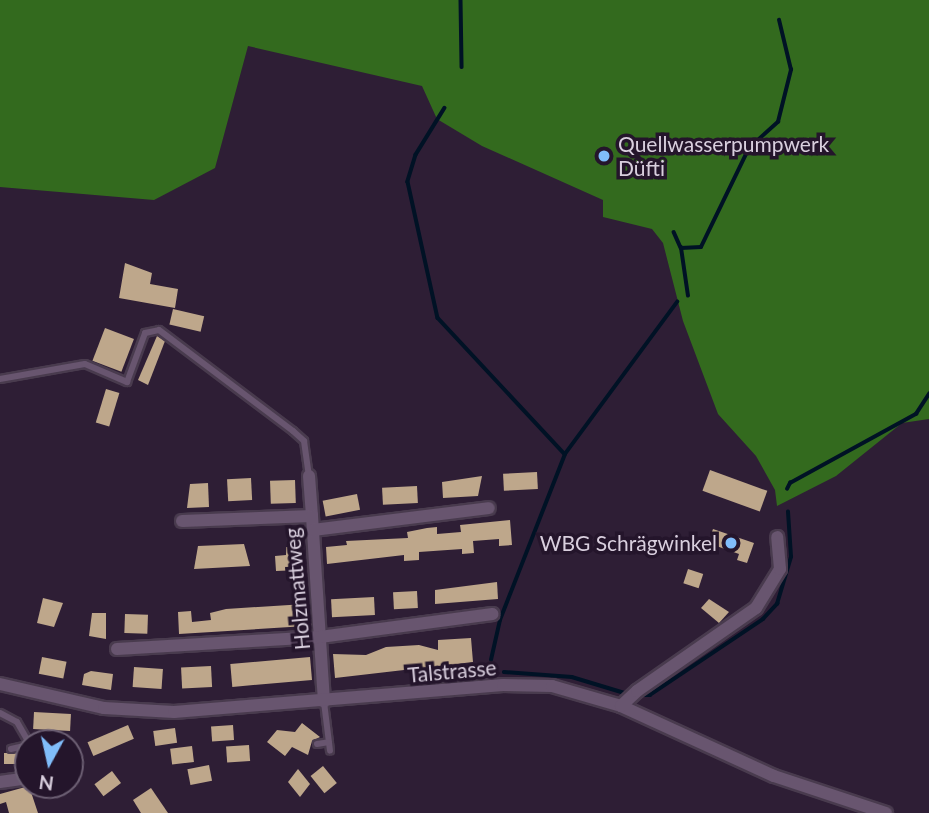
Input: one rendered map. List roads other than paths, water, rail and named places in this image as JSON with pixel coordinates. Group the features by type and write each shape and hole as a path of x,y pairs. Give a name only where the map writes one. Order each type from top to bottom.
{"street":[{"path":"309,475 312,523 489,508"},
{"name":"Holzmattweg","path":"182,522 312,523 324,702"},
{"path":"629,698 756,608 780,569 777,537"},
{"path":"117,649 320,637 492,614"},
{"name":"Talstrasse","path":"0,684 59,699 132,711 174,712 530,685 629,698 774,776 886,813"}],"lane":[{"path":"0,379 85,364 127,382 145,333 159,330 293,431 303,441 309,475"},
{"path":"324,702 330,751"},
{"path":"0,713 16,722 20,729"},
{"path":"317,744 329,743"},
{"path":"10,748 14,747"}],"waterway":[{"path":"461,0 462,67"},
{"path":"688,296 681,248 701,247 749,148 778,122 791,70 779,20"},
{"path":"445,108 416,155 408,182 438,318 565,454"},
{"path":"674,232 681,248"},
{"path":"491,660 500,620 565,454 677,302"},
{"path":"787,489 790,483 916,414 929,394"},
{"path":"639,695 650,695 763,619 777,604 791,557 788,512"},
{"path":"504,672 572,677 628,694"}],"place":[{"name":"Quellwasserpumpwerk Düfti","path":"604,156"},
{"name":"WBG Schrägwinkel","path":"731,543"}]}
